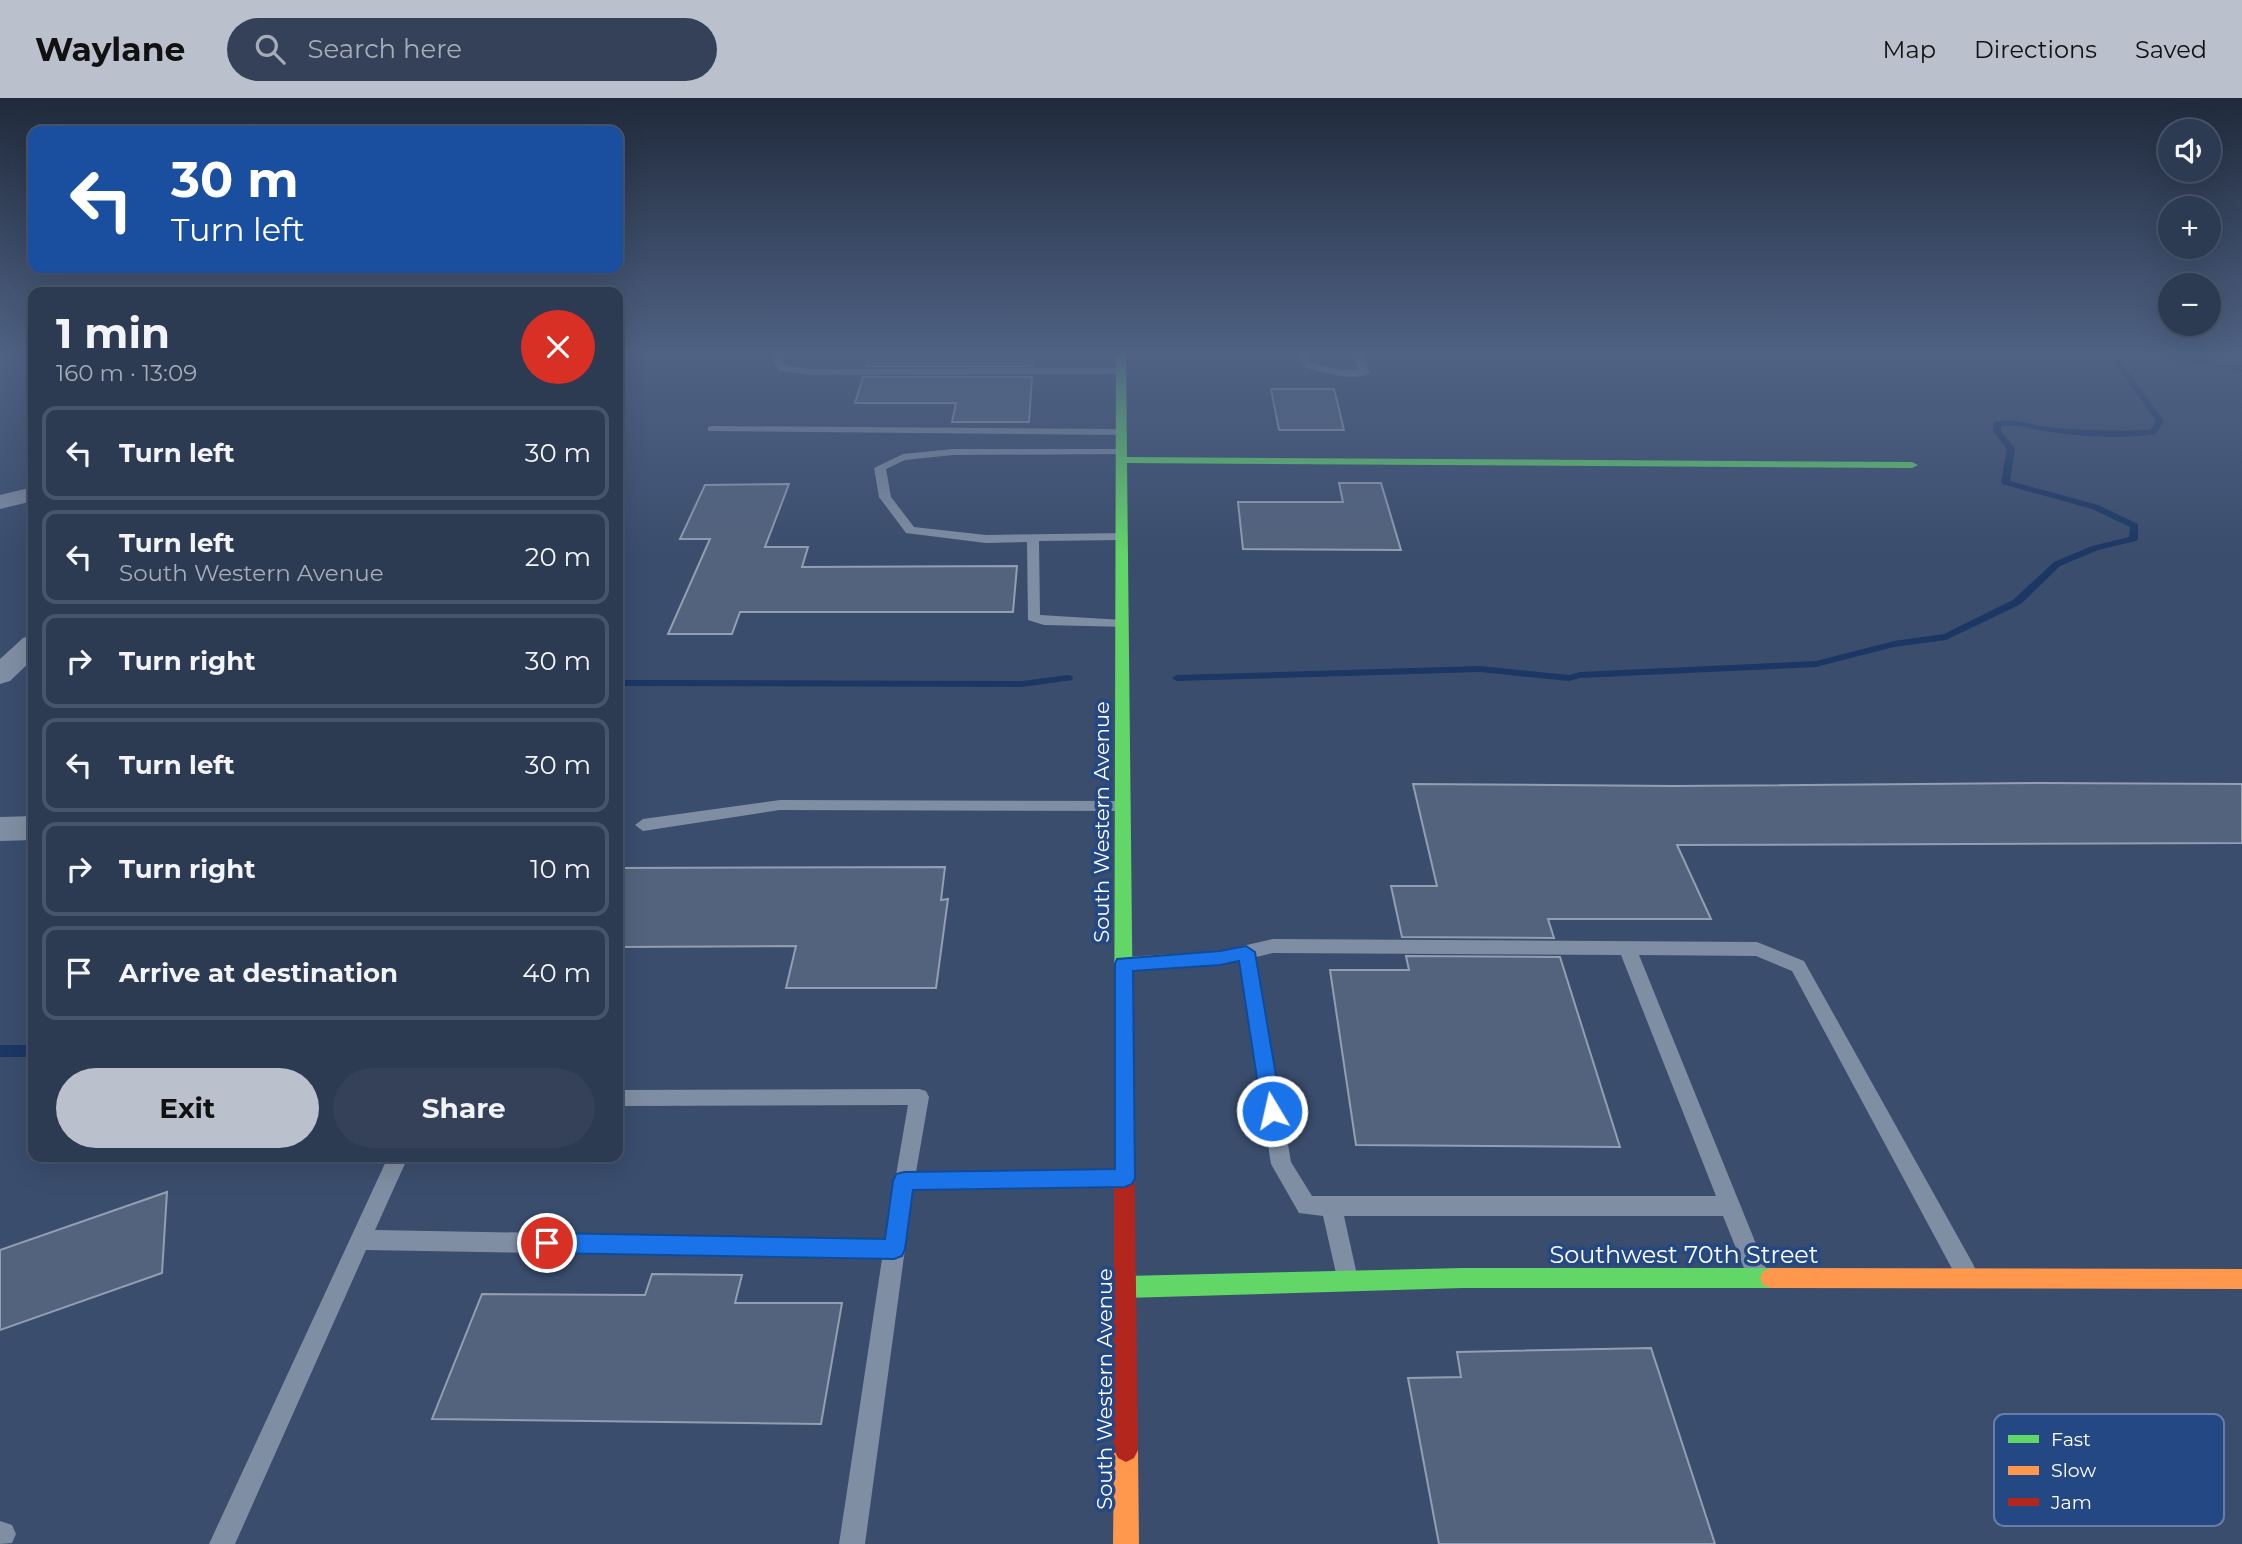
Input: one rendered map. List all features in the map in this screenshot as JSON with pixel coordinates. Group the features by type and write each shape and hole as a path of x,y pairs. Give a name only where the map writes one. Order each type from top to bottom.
{"street":[{"name":"South Western Avenue","path":"1122,419 1126,1544"},
{"path":"1122,456 1912,465"},
{"path":"0,502 28,495"},
{"path":"0,675 28,649"},
{"path":"0,829 28,828"},
{"name":"Southwest 70th Street","path":"1125,1287 1347,1281 1759,1278 2242,1279"}],"lane":[{"path":"712,429 1122,432"},
{"path":"1122,456 953,452 903,457 880,468 885,497 910,530 986,539 1122,536"},
{"path":"1033,538 1033,617 1044,621 1123,624"},
{"path":"643,825 780,805 1123,806"},
{"path":"1124,964 1220,958 1273,946 1758,949 1798,966 1970,1279"},
{"path":"1627,948 1759,1278"},
{"path":"1246,952 1281,1164 1306,1206 1731,1206"},
{"path":"623,1098 919,1097 904,1181 852,1544"},
{"path":"222,1544 396,1162"},
{"path":"904,1181 1125,1178"},
{"path":"1331,1206 1347,1281"},
{"path":"360,1240 894,1249"}],"building":[{"path":"953,419 1029,419 1029,422 952,422"},
{"path":"1277,419 1341,419 1344,430 1279,430"},
{"path":"1339,483 1381,483 1401,550 1243,549 1238,502 1343,502"},
{"path":"789,484 765,547 808,547 802,567 1017,566 1013,612 740,612 732,634 668,634 710,539 680,539 705,485"},
{"path":"1413,784 1673,786 2242,784 2242,843 1677,845 1711,919 1548,919 1554,938 1402,937 1391,886 1437,886"},
{"path":"945,867 941,900 948,899 936,988 786,988 796,946 623,947 623,868"},
{"path":"1406,956 1560,957 1620,1147 1356,1145 1330,970 1409,970"},
{"path":"167,1192 162,1273 0,1330 0,1250"},
{"path":"652,1274 742,1275 735,1303 842,1303 821,1424 432,1419 482,1294 645,1295"},
{"path":"1651,1348 1715,1544 1439,1544 1408,1378 1461,1377 1457,1352"}],"waterway":[{"path":"1177,678 1480,669 1569,678 1580,675 1816,664 1894,644 1946,637 2017,602 2057,564 2095,548 2133,539 2135,526 2095,507 2005,482 2011,449 1997,431 1997,424 2018,422 2045,429 2111,434 2153,432 2159,419"},
{"path":"623,683 1022,684 1068,678"},
{"path":"0,1051 28,1051"}],"traffic: fast":[{"path":"1121,419 1124,1125"},
{"path":"1122,460 1912,465"},
{"path":"1125,1287 1463,1278 1771,1278"}],"traffic: slow":[{"path":"1771,1278 2242,1279"},
{"path":"1126,1450 1126,1544"}],"traffic: jam":[{"path":"1124,1125 1126,1450"}],"route":[{"path":"547,1243 894,1249 904,1181 1125,1178 1124,964 1220,958 1246,952 1272,1111"}]}
